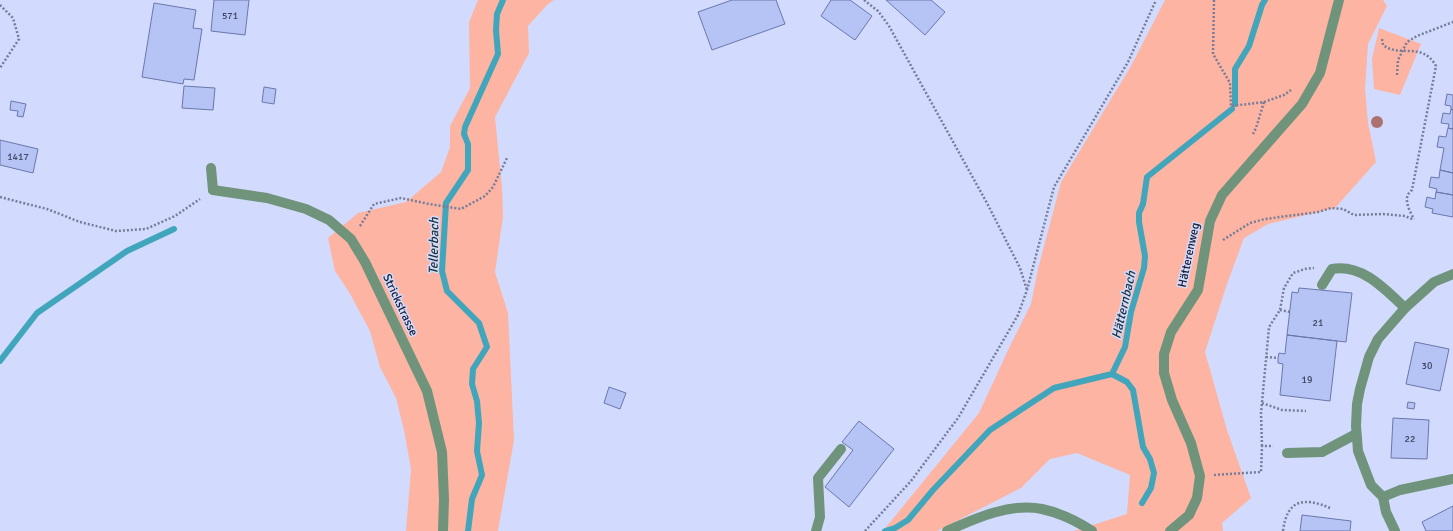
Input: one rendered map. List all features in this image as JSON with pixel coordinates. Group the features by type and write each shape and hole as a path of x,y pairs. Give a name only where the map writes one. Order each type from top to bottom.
{"street":[{"name":"Hätterenweg","path":"1170,531 1188,515 1197,498 1200,476 1191,443 1172,400 1164,373 1164,354 1171,332 1198,290 1210,221 1222,195 1302,104 1320,73 1339,0"},
{"path":"211,168 213,190"},
{"name":"Strickstrasse","path":"213,190 267,198 306,209 329,220 351,239 365,262 427,392 442,452 444,500 443,531"},
{"path":"1322,286 1332,269 1342,267 1358,271 1374,280 1405,308"},
{"path":"1395,531 1386,512 1383,497 1371,485 1358,450 1356,434 1357,404 1369,358 1378,339 1405,308 1434,282 1453,274"},
{"path":"1286,453 1322,452 1356,434"},
{"path":"816,531 820,517 818,478 840,449"},
{"path":"1383,497 1400,490 1453,479"},
{"path":"947,531 998,511 1022,508 1040,508 1056,513 1076,521 1092,531"}],"path":[{"path":"864,0 878,11 889,26 988,205 1020,268 1027,290"},
{"path":"865,531 911,481 958,418 1018,315 1027,290 1054,187 1128,62 1156,0"},
{"path":"1214,0 1213,54 1230,83 1231,106 1264,102 1256,128 1249,139"},
{"path":"0,5 13,18 19,39 0,68"},
{"path":"1397,75 1398,60 1407,42 1417,36 1453,22"},
{"path":"1205,251 1250,223 1265,219 1318,212 1331,208 1343,209 1354,215 1382,214 1404,216 1414,220 1408,208 1407,197 1408,192 1412,190 1436,66 1426,54 1418,51 1389,49 1383,45 1382,40"},
{"path":"351,239 374,204 401,198 461,208 485,196 493,186 507,158"},
{"path":"0,197 47,209 80,222 116,232 146,229 175,216 213,190"},
{"path":"1200,476 1261,472 1262,404 1269,327 1280,310 1284,288 1293,273 1305,269 1322,267 1332,269"},
{"path":"1280,310 1290,312"},
{"path":"1266,357 1278,358"},
{"path":"1262,404 1282,410 1306,411"},
{"path":"1262,446 1280,446 1286,453"},
{"path":"1283,531 1284,524 1291,508 1297,504 1311,502 1330,508"}],"shaded area":[{"path":"478,0 554,0 548,4 528,26 529,53 495,117 502,188 503,217 495,272 508,313 514,440 498,531 406,531 411,469 404,430 396,398 380,367 370,331 349,292 335,271 328,238 358,213 406,202 441,172 450,147 450,126 470,88 469,22"},
{"path":"1165,0 1383,0 1387,6 1368,44 1365,89 1368,123 1376,162 1335,208 1268,224 1244,238 1205,352 1227,430 1251,498 1222,523 1223,531 1074,531 1127,514 1130,475 1077,453 1050,459 1021,488 937,531 883,531 979,413 1031,304 1038,269 1061,182 1131,66"},
{"path":"1379,28 1421,44 1400,95 1374,89 1372,59"}],"building":[{"path":"214,0 249,0 245,35 211,31"},
{"path":"732,0 776,0 785,24 712,50 698,12"},
{"path":"831,0 850,0 872,16 855,40 821,16"},
{"path":"886,0 931,0 945,12 925,35"},
{"path":"154,3 196,10 193,28 202,29 194,80 184,79 183,84 142,77"},
{"path":"184,86 215,88 213,110 182,108"},
{"path":"264,87 276,89 274,104 262,102"},
{"path":"1447,94 1453,95 1453,110 1451,109 1451,106 1445,105"},
{"path":"11,101 26,104 23,117 17,116 18,111 10,110"},
{"path":"1451,109 1453,110 1453,129 1448,128 1449,124 1441,123 1443,113 1450,114"},
{"path":"1448,128 1453,129 1453,173 1440,170 1444,148 1437,147 1439,136 1446,137"},
{"path":"0,140 38,149 33,173 0,165"},
{"path":"1440,170 1453,173 1453,195 1436,192 1437,189 1429,187 1431,177 1439,178"},
{"path":"1436,192 1453,195 1453,217 1432,213 1433,209 1425,207 1427,197 1435,199"},
{"path":"1299,288 1352,293 1346,342 1287,335 1292,292 1298,293"},
{"path":"1287,335 1337,341 1330,401 1280,395 1283,364 1278,363 1278,358 1279,353 1285,354"},
{"path":"1415,342 1449,349 1440,391 1406,384"},
{"path":"609,387 626,393 620,409 604,403"},
{"path":"1408,402 1415,403 1414,409 1407,408"},
{"path":"1393,418 1429,420 1427,459 1391,458"},
{"path":"859,421 894,449 849,507 825,487 853,450 842,442"},
{"path":"1453,506 1453,531 1426,531 1422,522"},
{"path":"1302,515 1351,521 1350,531 1300,531"}],"waterway":[{"name":"Tellerbach","path":"468,531 472,499 482,475 477,451 479,423 477,401 472,384 473,369 487,347 479,323 447,291 442,271 446,203 468,170 468,144 464,134 465,127 498,54 496,30 497,14 503,0"},
{"name":"Hätternbach","path":"1235,104 1235,69 1249,46 1265,0"},
{"name":"Hätternbach","path":"1142,503 1151,488 1154,473 1150,459 1143,447 1133,390 1127,382 1112,374 1125,347 1131,312 1144,268 1145,256 1139,222 1139,213 1143,204 1147,177 1232,109"},
{"path":"0,361 37,313 127,251 174,229"},
{"path":"885,531 895,528 908,520 933,490 990,430 1054,388 1112,374"}]}
